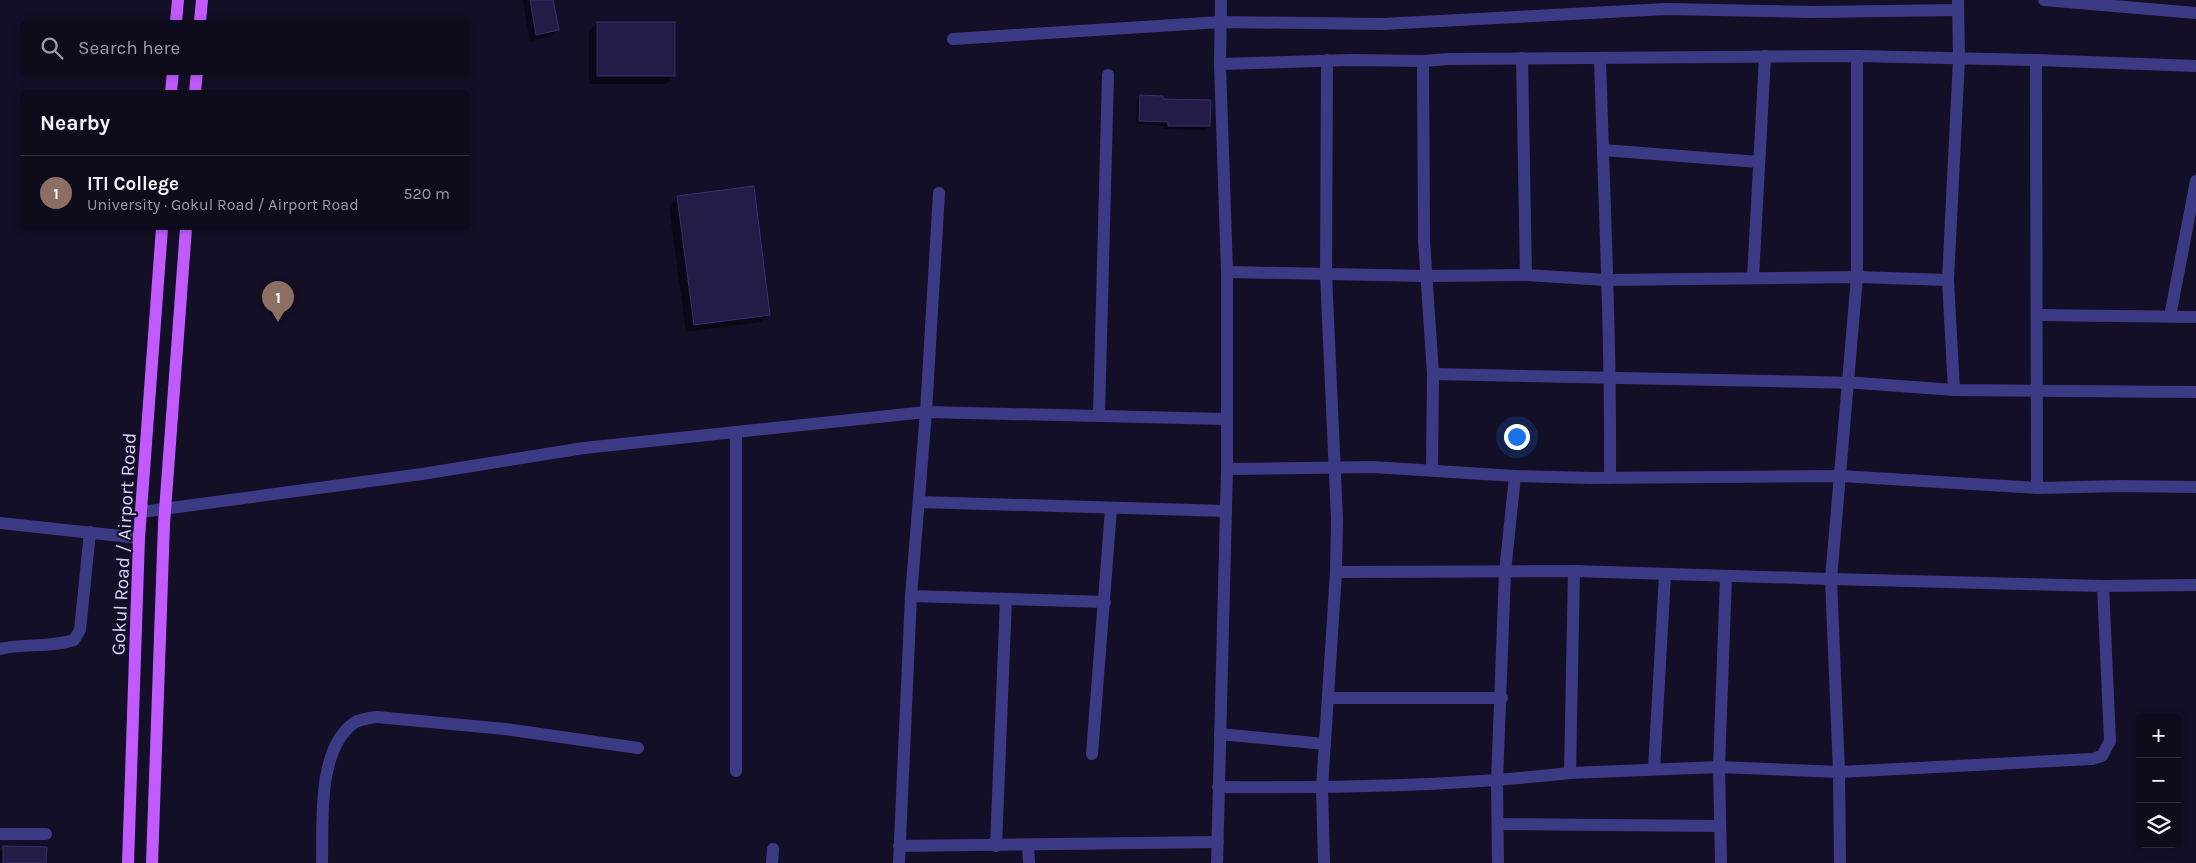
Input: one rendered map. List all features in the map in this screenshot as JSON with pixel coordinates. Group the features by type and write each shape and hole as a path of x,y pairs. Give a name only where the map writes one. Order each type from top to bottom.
{"main road":[{"path":"176,20 178,0"},
{"path":"200,20 202,0"},
{"path":"171,90 173,75"},
{"path":"195,90 197,75"},
{"name":"Gokul Road / Airport Road","path":"128,863 139,538 162,230"},
{"path":"152,863 166,509 186,230"}],"street":[{"path":"1217,863 1227,469 1227,272 1220,64 1221,0"},
{"path":"2044,0 2196,12"},
{"path":"953,39 1221,22 1382,24 1666,4 1814,12 1957,5 1959,59 1948,280 1954,390"},
{"path":"1753,278 1765,56"},
{"path":"1220,64 1327,60 1424,61 1522,58 1856,56 2196,66"},
{"path":"1840,863 1839,772 1832,579 1857,277 1856,56"},
{"path":"1522,58 1526,275"},
{"path":"1600,58 1606,280 1611,376 1610,478"},
{"path":"1324,863 1322,788 1336,572 1335,467 1326,274 1327,60"},
{"path":"2036,60 2037,488"},
{"path":"1424,61 1425,276 1433,374 1432,470"},
{"path":"1099,414 1108,75"},
{"path":"1602,150 1758,162"},
{"path":"2170,316 2196,181"},
{"path":"899,863 911,596 926,412 939,194"},
{"path":"1227,272 1425,276 1526,275 1606,280 1857,277 1948,280"},
{"path":"2036,314 2196,317"},
{"path":"1433,374 1611,376 1849,383 1954,390 2038,392 2196,392"},
{"path":"141,512 422,474 584,448 926,412 1099,414 1226,419"},
{"path":"736,432 736,771"},
{"path":"1227,469 1335,467 1432,470 1515,476 1610,478 1841,476 2037,488 2196,487"},
{"path":"1498,863 1497,781 1502,698 1505,572 1515,476"},
{"path":"919,502 1226,511"},
{"path":"1092,754 1111,509"},
{"path":"0,523 139,538"},
{"path":"0,649 9,646 63,644 74,640 80,630 90,532"},
{"path":"1336,572 1574,572 2103,586 2196,585"},
{"path":"1570,773 1574,572"},
{"path":"1654,769 1665,575"},
{"path":"1721,863 1719,767 1726,577"},
{"path":"1218,787 1322,788 1497,781 1570,773 1719,767 1839,772 2092,759 2102,756 2110,742 2103,586"},
{"path":"911,596 1105,602"},
{"path":"996,846 1006,599"},
{"path":"1329,698 1502,698"},
{"path":"322,863 325,790 330,760 342,734 356,722 377,717 505,729 638,748"},
{"path":"1220,734 1325,744"},
{"path":"1498,824 1720,826"},
{"path":"0,834 46,834"},
{"path":"899,846 1028,846 1218,842"},
{"path":"1028,846 1029,863"},
{"path":"772,863 773,849"}],"building":[{"path":"530,0 553,0 559,30 536,35"},
{"path":"597,22 675,22 675,76 597,76"},
{"path":"1140,95 1163,96 1163,99 1211,100 1210,126 1168,126 1168,122 1139,121"},
{"path":"754,186 770,315 694,325 677,196"},
{"path":"3,846 47,847 46,863 3,863"}],"place":[{"name":"ITI College","path":"278,322"}]}
